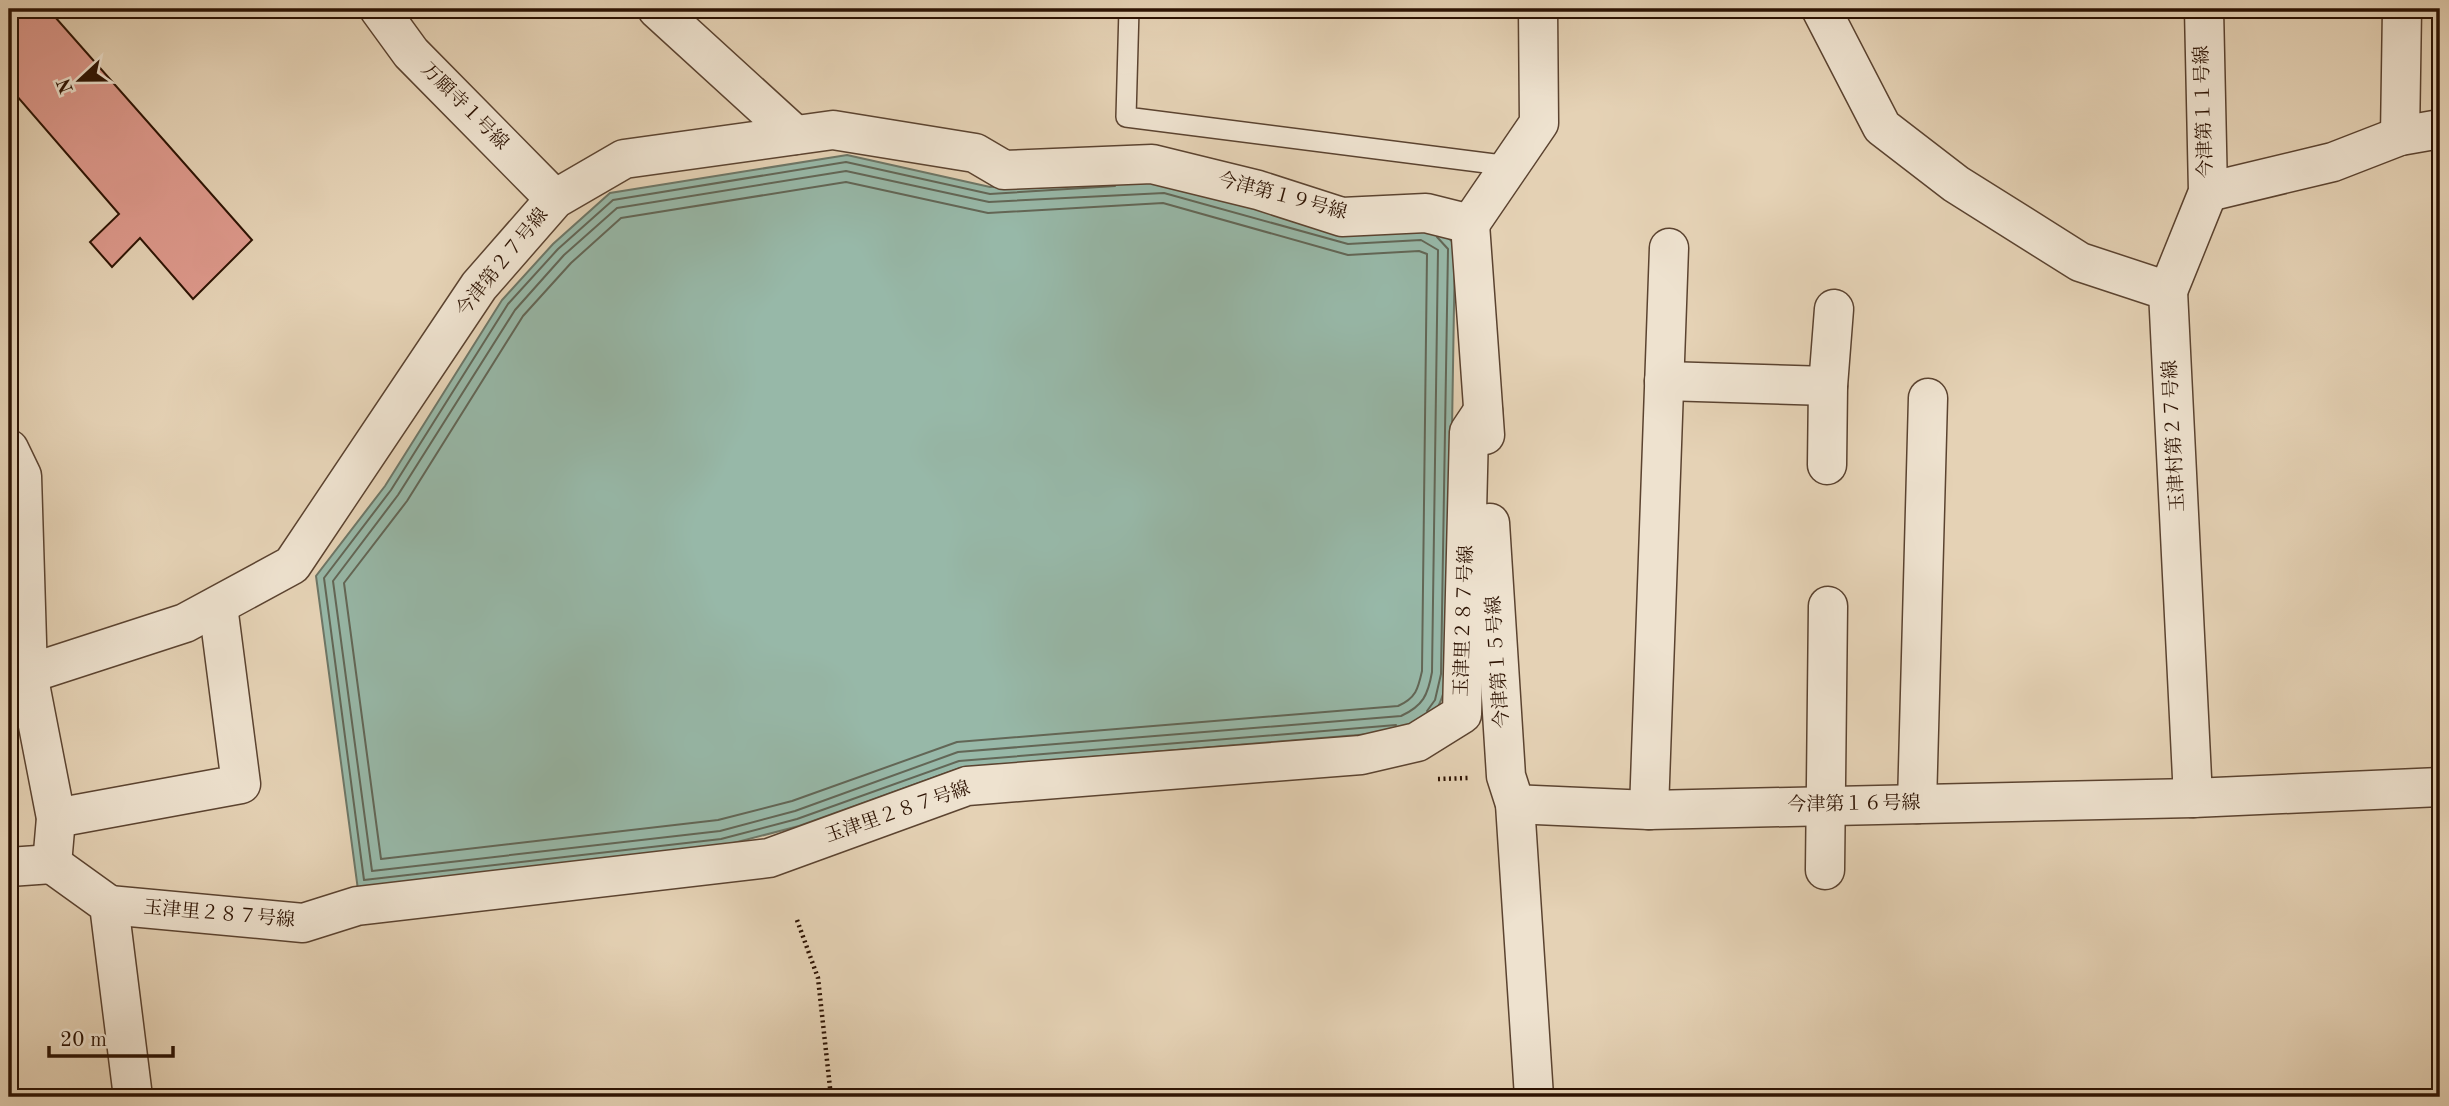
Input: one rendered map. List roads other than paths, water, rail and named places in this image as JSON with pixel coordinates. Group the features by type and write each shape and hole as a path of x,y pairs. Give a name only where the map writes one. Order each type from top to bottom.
{"street":[{"name":"万願寺１号線","path":"379,9 411,53 555,199"},
{"path":"657,9 795,135"},
{"path":"1470,224 1539,123 1538,9"},
{"path":"1821,9 1882,127 1956,184 2080,262 2168,291"},
{"name":"今津第１１号線","path":"2168,291 2208,192 2204,9"},
{"path":"2400,136 2402,9"},
{"path":"2208,192 2333,162 2400,136 2440,129"},
{"name":"今津第２７号線","path":"28,674 186,623 292,565 479,286 555,199 624,159 833,130 980,138 1004,170 1152,164"},
{"name":"今津第１９号線","path":"1152,164 1258,190 1342,217 1426,214 1470,224"},
{"name":"今津第１５号線","path":"1470,224 1506,776 1515,804 1534,1097"},
{"path":"1649,810 1669,248"},
{"name":"玉津村第２７号線","path":"2168,291 2193,798"},
{"path":"1827,465 1828,386 1834,309"},
{"path":"1664,381 1828,386"},
{"path":"1917,804 1928,398"},
{"name":"玉津里２８７号線","path":"109,905 303,923 357,906 769,858 967,786 1361,755 1418,741 1462,714 1469,432 1483,411"},
{"path":"9,449 22,476 28,674 56,817 52,864"},
{"path":"56,817 241,784 218,606"},
{"path":"1825,870 1828,606"},
{"path":"2193,798 2440,787"},
{"name":"今津第１６号線","path":"1515,804 1649,810 2193,798"},
{"path":"9,867 52,864 109,905 134,1097"}],"lane":[{"path":"1129,9 1126,117 1510,166"}],"water":[{"path":"847,155 990,187 1166,177 1439,230 1455,244 1448,675 1436,710 1425,721 1406,731 960,768 799,826 722,846 358,890 316,576 385,486 502,300 553,244 610,193"}]}
